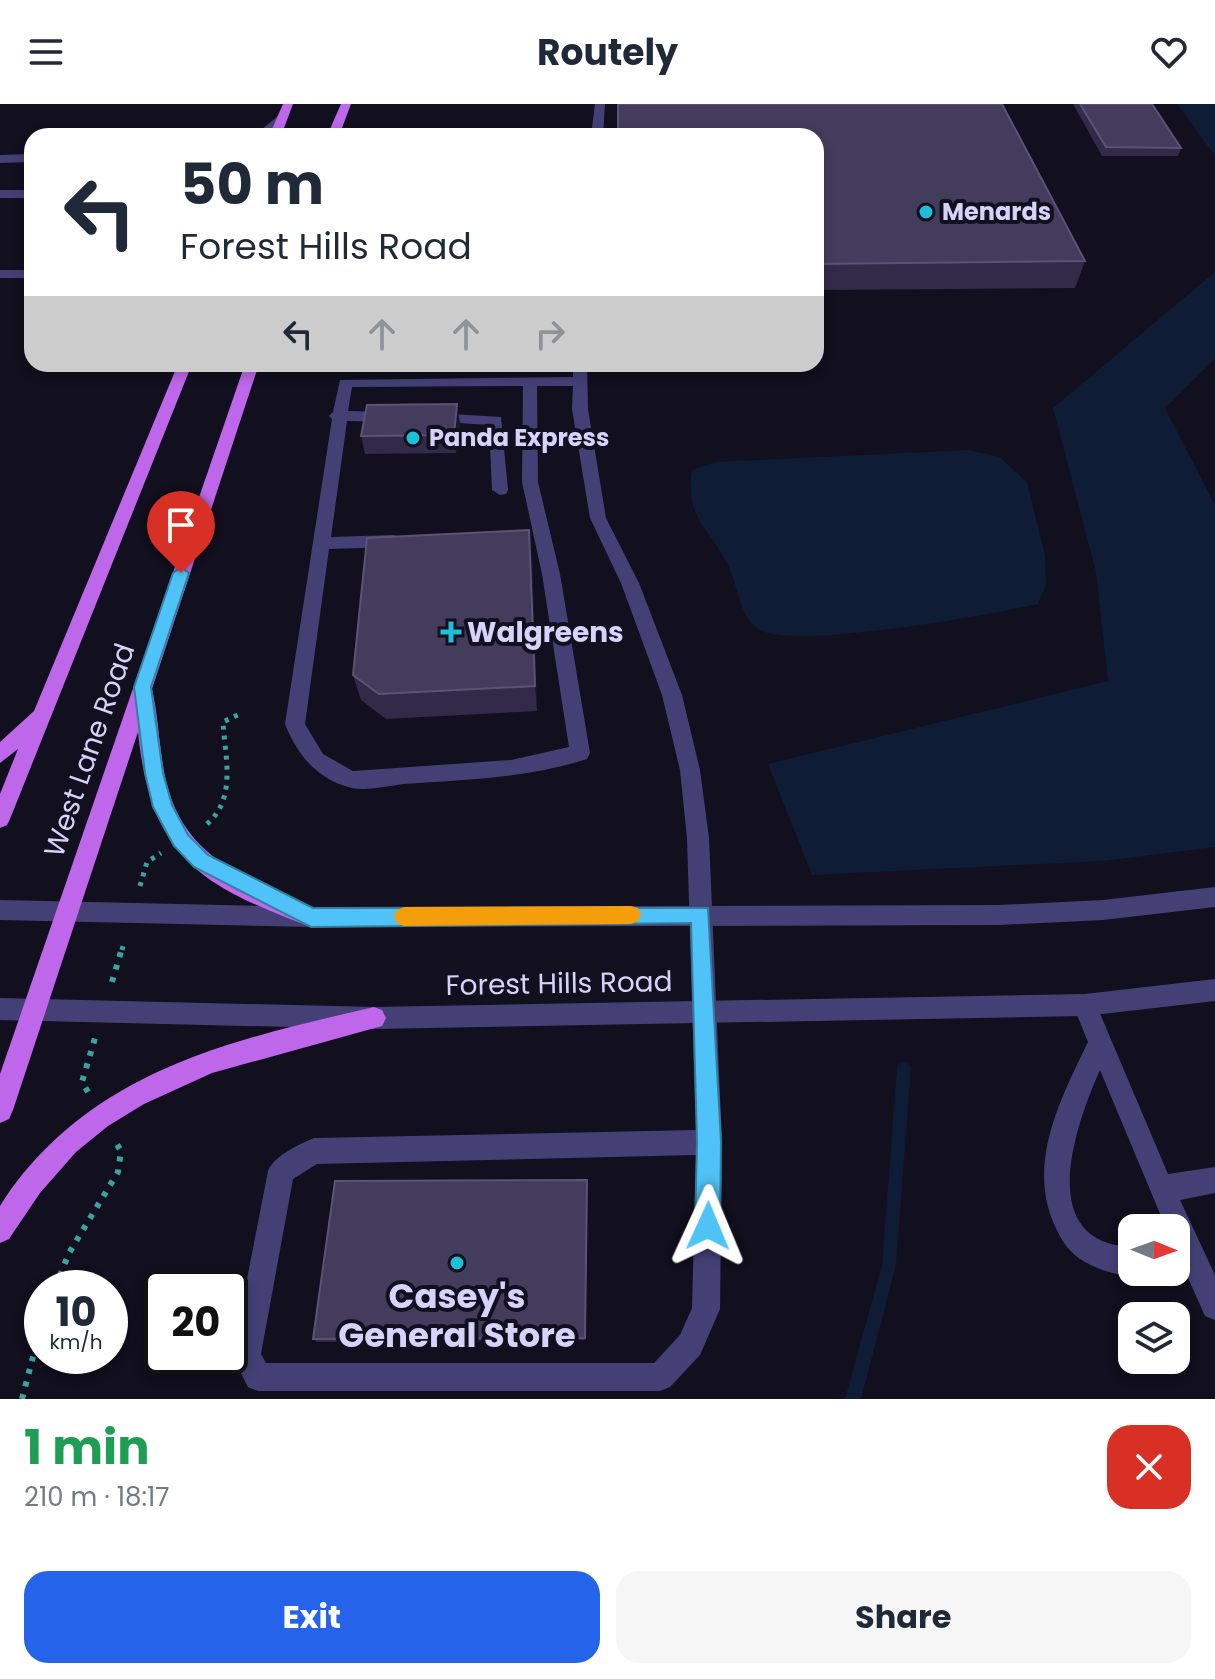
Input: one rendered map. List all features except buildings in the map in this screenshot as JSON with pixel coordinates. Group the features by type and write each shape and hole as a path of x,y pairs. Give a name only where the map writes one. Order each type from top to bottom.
{"main road":[{"path":"278,128 288,104"},
{"path":"332,128 339,104"},
{"path":"334,128 346,104"},
{"name":"West Lane Road","path":"0,819 182,372"},
{"name":"West Lane Road","path":"0,1110 251,372"},
{"path":"142,687 154,773 163,807 181,840 201,861 311,917"},
{"path":"0,755 43,712"},
{"path":"0,1230 23,1194 66,1143 146,1089 262,1045 374,1018"}],"street":[{"path":"598,128 600,104"},
{"path":"270,128 283,117"},
{"path":"0,159 24,158"},
{"path":"0,194 24,194"},
{"path":"0,274 24,274"},
{"path":"530,382 530,482 536,538 551,574 580,753 511,768 352,780 316,761 303,746 295,724 337,416 345,383 530,382 580,372 580,409 598,518 630,583 672,695 690,770 698,838 709,1142 706,1309 690,1345 660,1377 258,1377 246,1356 281,1171 314,1151 709,1142"},
{"path":"337,416 496,420 500,490"},
{"path":"322,543 417,541"},
{"path":"0,910 311,917 999,915 1103,910 1215,897"},
{"name":"Forest Hills Road","path":"0,1009 374,1018 705,1009 1085,1005 1215,990"},
{"path":"1085,1005 1170,1214"},
{"path":"1100,1043 1069,1113 1055,1173 1058,1210 1080,1243 1118,1261"},
{"path":"1160,1185 1174,1188 1215,1180"},
{"path":"1190,1262 1215,1306"}],"path":[{"path":"200,829 219,817 226,802 223,722 240,714"},
{"path":"88,1092 82,1082 147,862 156,857"},
{"path":"62,1270 69,1253 118,1172 121,1151 112,1135"},
{"path":"22,1399 28,1374"}],"water":[{"path":"1177,104 1215,104 1215,156"},
{"path":"1215,272 1215,358 1165,408 1215,505 1215,847 1103,861 812,875 768,764 1108,681 1096,572 1053,408"},
{"path":"969,450 1000,457 1027,482 1045,555 1046,585 1038,604 893,628 809,636 777,635 758,629 746,616 731,571 699,520 692,500 692,470 716,462"}],"waterway":[{"path":"853,1399 889,1265 904,1068"}],"slow traffic":[{"path":"404,917 631,915"}],"place":[{"name":"Menards","path":"926,212"},
{"name":"Panda Express","path":"413,438"},
{"name":"Walgreens","path":"451,632"},
{"name":"Casey's General Store","path":"457,1263"}],"route":[{"path":"181,573 142,687 154,773 163,807 181,840 201,861 311,917 701,914 709,1142 708,1226"}]}
